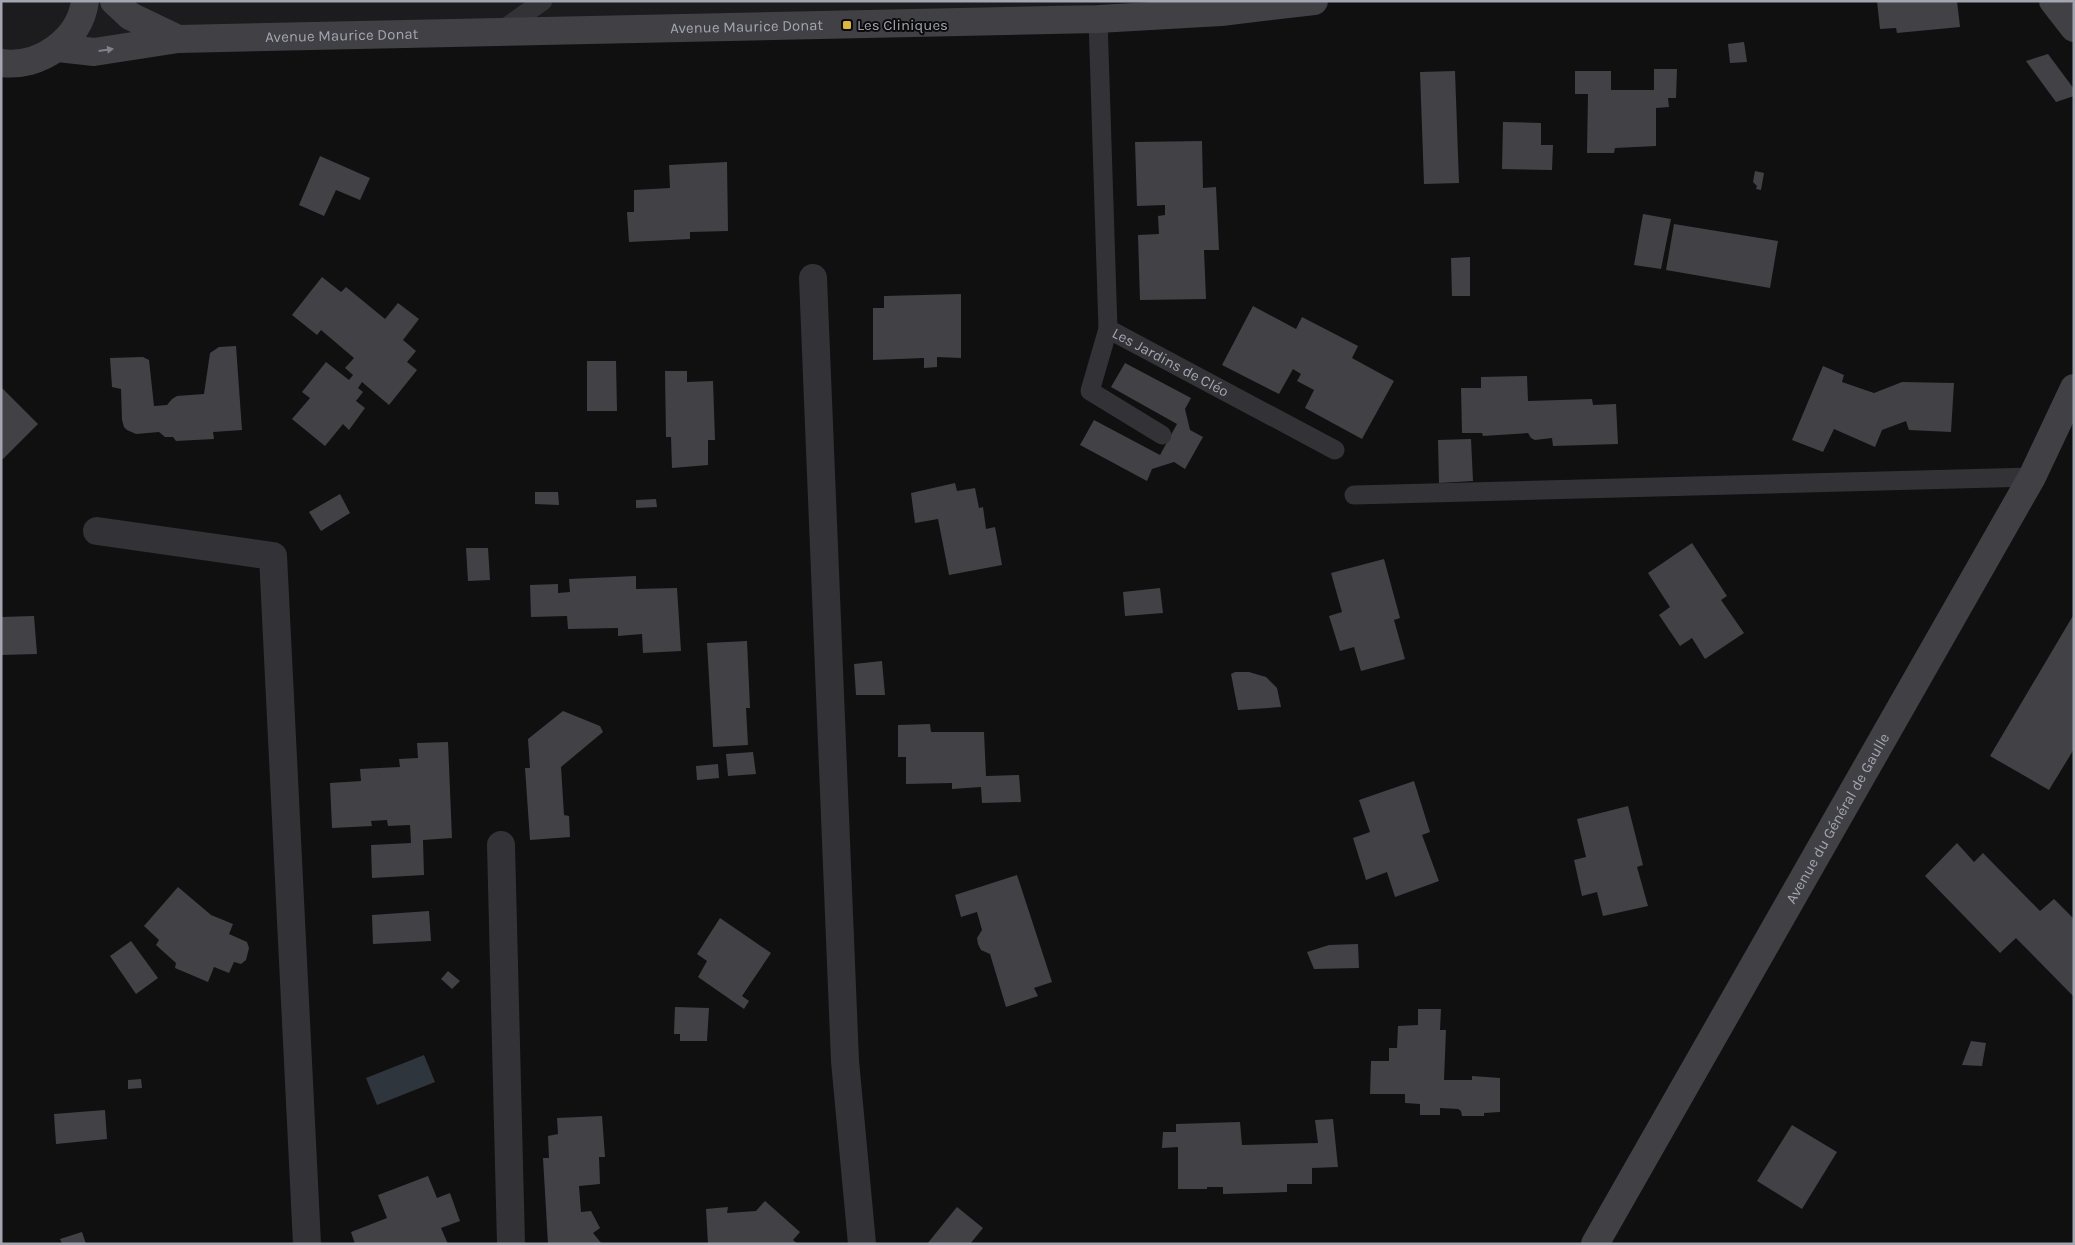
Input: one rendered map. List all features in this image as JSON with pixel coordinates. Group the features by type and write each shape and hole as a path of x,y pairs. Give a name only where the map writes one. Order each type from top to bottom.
{"main road":[{"path":"1,63 12,64 36,60 58,48 74,30 86,1"},
{"path":"114,1 130,16 178,39"},
{"name":"Avenue Maurice Donat","path":"58,48 94,52 178,39 1098,19 1221,12 1314,1"},
{"path":"2053,1 2074,28"},
{"path":"2063,1 2074,6"},
{"name":"Avenue du Général de Gaulle","path":"1595,1244 2032,477 2074,388"}],"street":[{"path":"813,278 845,1061 862,1244"},
{"path":"97,531 272,556 307,1244"},
{"path":"501,845 511,1244"}],"lane":[{"path":"499,32 543,1"},
{"name":"Les Jardins de Cléo","path":"1098,19 1108,329 1335,450"},
{"path":"1108,329 1090,391 1162,435"},
{"path":"1354,495 2032,477"}],"shaded area":[{"path":"1,1 1175,1 1,55"},
{"path":"424,1055 435,1082 377,1105 366,1078"}],"building":[{"path":"1877,1 1957,1 1960,27 1897,33 1896,28 1880,29"},
{"path":"1744,42 1747,62 1730,63 1728,44"},
{"path":"2048,54 2074,89 2074,96 2056,102 2026,61"},
{"path":"1654,69 1677,69 1676,98 1668,98 1669,107 1656,108 1656,146 1615,148 1614,153 1587,153 1588,94 1575,94 1575,71 1611,71 1611,90 1654,90"},
{"path":"1455,71 1459,183 1424,184 1420,72"},
{"path":"1503,122 1541,123 1541,145 1553,145 1552,170 1502,169"},
{"path":"1202,141 1203,188 1216,187 1219,250 1204,250 1206,299 1140,300 1138,235 1159,234 1158,216 1165,215 1165,205 1137,206 1135,142"},
{"path":"320,156 370,178 360,200 336,190 324,216 299,205"},
{"path":"727,162 728,231 690,232 690,239 629,242 627,212 634,212 634,190 670,188 669,165"},
{"path":"1755,171 1764,173 1761,190 1756,189 1757,186 1753,182"},
{"path":"1643,214 1671,219 1661,269 1634,265"},
{"path":"1674,224 1778,241 1770,288 1666,270"},
{"path":"1470,257 1470,296 1452,296 1451,258"},
{"path":"322,277 341,292 346,287 385,319 398,303 419,319 403,340 416,351 407,362 417,370 389,405 362,382 358,388 363,392 356,401 365,408 349,430 343,424 325,446 292,419 310,398 302,392 326,362 349,380 353,375 345,368 354,358 321,330 317,335 292,315"},
{"path":"961,294 961,358 937,357 937,367 924,368 924,358 873,360 873,308 884,308 884,296"},
{"path":"1253,306 1296,329 1302,317 1358,346 1352,358 1394,381 1362,439 1305,408 1314,390 1297,381 1301,374 1293,369 1279,394 1222,365"},
{"path":"236,346 242,430 213,432 214,439 176,441 173,437 165,437 159,432 136,434 124,427 121,389 112,387 110,358 143,357 149,360 154,406 167,405 177,396 204,394 210,353 219,347"},
{"path":"587,361 616,361 617,411 587,411"},
{"path":"1125,363 1191,398 1185,409 1190,430 1203,437 1185,469 1174,462 1152,469 1147,481 1080,445 1094,420 1160,455 1177,424 1111,387"},
{"path":"1823,366 1844,375 1842,382 1874,393 1902,382 1954,383 1951,432 1909,430 1906,421 1882,430 1875,447 1834,429 1823,452 1792,440"},
{"path":"665,371 687,371 687,382 713,381 715,440 708,440 708,465 672,468 671,437 666,437"},
{"path":"1527,376 1528,401 1592,399 1593,405 1616,404 1618,444 1553,446 1552,438 1535,440 1528,433 1483,436 1482,433 1462,433 1461,388 1481,388 1481,377"},
{"path":"1,387 38,424 3,459 1,459"},
{"path":"1471,439 1473,481 1439,483 1438,440"},
{"path":"955,483 957,491 975,488 979,508 983,507 986,529 995,527 1002,565 949,575 938,519 915,523 911,493"},
{"path":"535,492 558,492 559,505 535,504"},
{"path":"340,494 350,513 321,531 309,512"},
{"path":"656,499 657,507 636,508 636,500"},
{"path":"1692,543 1727,596 1721,600 1744,633 1705,659 1692,638 1680,646 1659,615 1670,607 1648,573"},
{"path":"466,548 488,548 490,580 468,581"},
{"path":"1384,559 1400,618 1394,620 1405,659 1361,671 1354,647 1340,651 1329,616 1342,612 1331,573"},
{"path":"636,576 636,589 677,588 681,651 643,653 642,634 618,636 618,628 568,629 567,616 531,617 530,585 558,584 558,593 570,592 569,579"},
{"path":"1160,588 1163,613 1125,616 1123,592"},
{"path":"2074,614 2074,749 2049,790 1990,756"},
{"path":"34,616 37,654 1,655 1,617"},
{"path":"747,641 750,708 746,708 748,745 713,747 707,643"},
{"path":"882,661 885,695 856,695 854,664"},
{"path":"1235,672 1249,672 1266,677 1277,688 1281,707 1238,710 1231,674"},
{"path":"563,711 600,726 603,732 561,767 564,815 569,816 570,837 530,840 525,768 530,768 528,739"},
{"path":"930,724 931,732 984,732 986,776 1019,775 1021,802 982,803 981,787 952,789 952,783 906,784 906,757 898,757 898,725"},
{"path":"448,742 452,838 423,840 424,875 372,878 371,845 411,843 410,825 388,826 387,820 371,821 372,826 332,828 330,783 361,781 360,769 400,767 399,759 418,758 417,743"},
{"path":"753,752 756,774 728,776 726,754"},
{"path":"718,764 719,778 697,780 696,766"},
{"path":"1414,781 1430,832 1422,835 1439,881 1395,897 1387,872 1366,880 1353,838 1370,832 1359,800"},
{"path":"1628,806 1643,865 1637,867 1648,906 1603,916 1597,892 1582,896 1574,860 1586,857 1577,819"},
{"path":"1957,843 1974,862 1983,853 2040,911 2054,899 2074,919 2074,997 2016,938 2000,953 1925,876"},
{"path":"1017,875 1052,982 1034,988 1038,996 1006,1007 990,954 981,950 978,944 977,938 982,930 977,912 961,917 955,895"},
{"path":"178,887 211,915 233,924 229,934 247,942 249,948 246,960 241,964 234,962 229,973 214,967 208,982 175,968 176,963 156,945 159,940 144,926"},
{"path":"429,911 431,941 373,944 372,915"},
{"path":"720,918 771,953 742,996 749,1001 744,1009 698,977 707,961 697,954"},
{"path":"131,941 158,978 136,994 110,956"},
{"path":"1358,944 1359,968 1314,969 1307,952 1329,945"},
{"path":"448,971 460,981 452,989 441,979"},
{"path":"675,1007 709,1008 707,1041 680,1041 680,1034 674,1034"},
{"path":"1418,1009 1441,1009 1440,1030 1446,1030 1444,1080 1472,1080 1472,1076 1500,1078 1500,1112 1484,1113 1484,1116 1462,1116 1461,1111 1458,1109 1440,1108 1440,1115 1420,1115 1420,1104 1405,1103 1405,1094 1370,1094 1371,1061 1389,1061 1389,1048 1397,1048 1398,1026 1418,1025"},
{"path":"1971,1041 1986,1043 1982,1066 1962,1065"},
{"path":"141,1079 142,1088 128,1089 128,1080"},
{"path":"105,1110 107,1139 56,1144 54,1114"},
{"path":"602,1116 605,1157 599,1157 600,1184 579,1186 581,1212 591,1211 600,1228 593,1233 602,1244 548,1244 543,1158 549,1158 548,1136 558,1134 557,1118"},
{"path":"1333,1119 1338,1167 1312,1168 1312,1184 1287,1184 1287,1192 1223,1194 1223,1187 1178,1189 1178,1147 1162,1148 1163,1132 1176,1132 1176,1124 1240,1122 1242,1145 1318,1143 1315,1120"},
{"path":"1792,1125 1837,1152 1802,1209 1757,1181"},
{"path":"428,1176 437,1198 450,1193 460,1221 441,1228 448,1244 355,1244 351,1232 387,1218 378,1195"},
{"path":"765,1201 800,1232 793,1240 798,1244 708,1244 706,1209 728,1207 727,1213 756,1211"},
{"path":"957,1207 983,1228 970,1244 927,1244"},
{"path":"82,1232 86,1244 62,1244 60,1239"}],"place":[{"name":"Les Cliniques","path":"847,25"}]}
